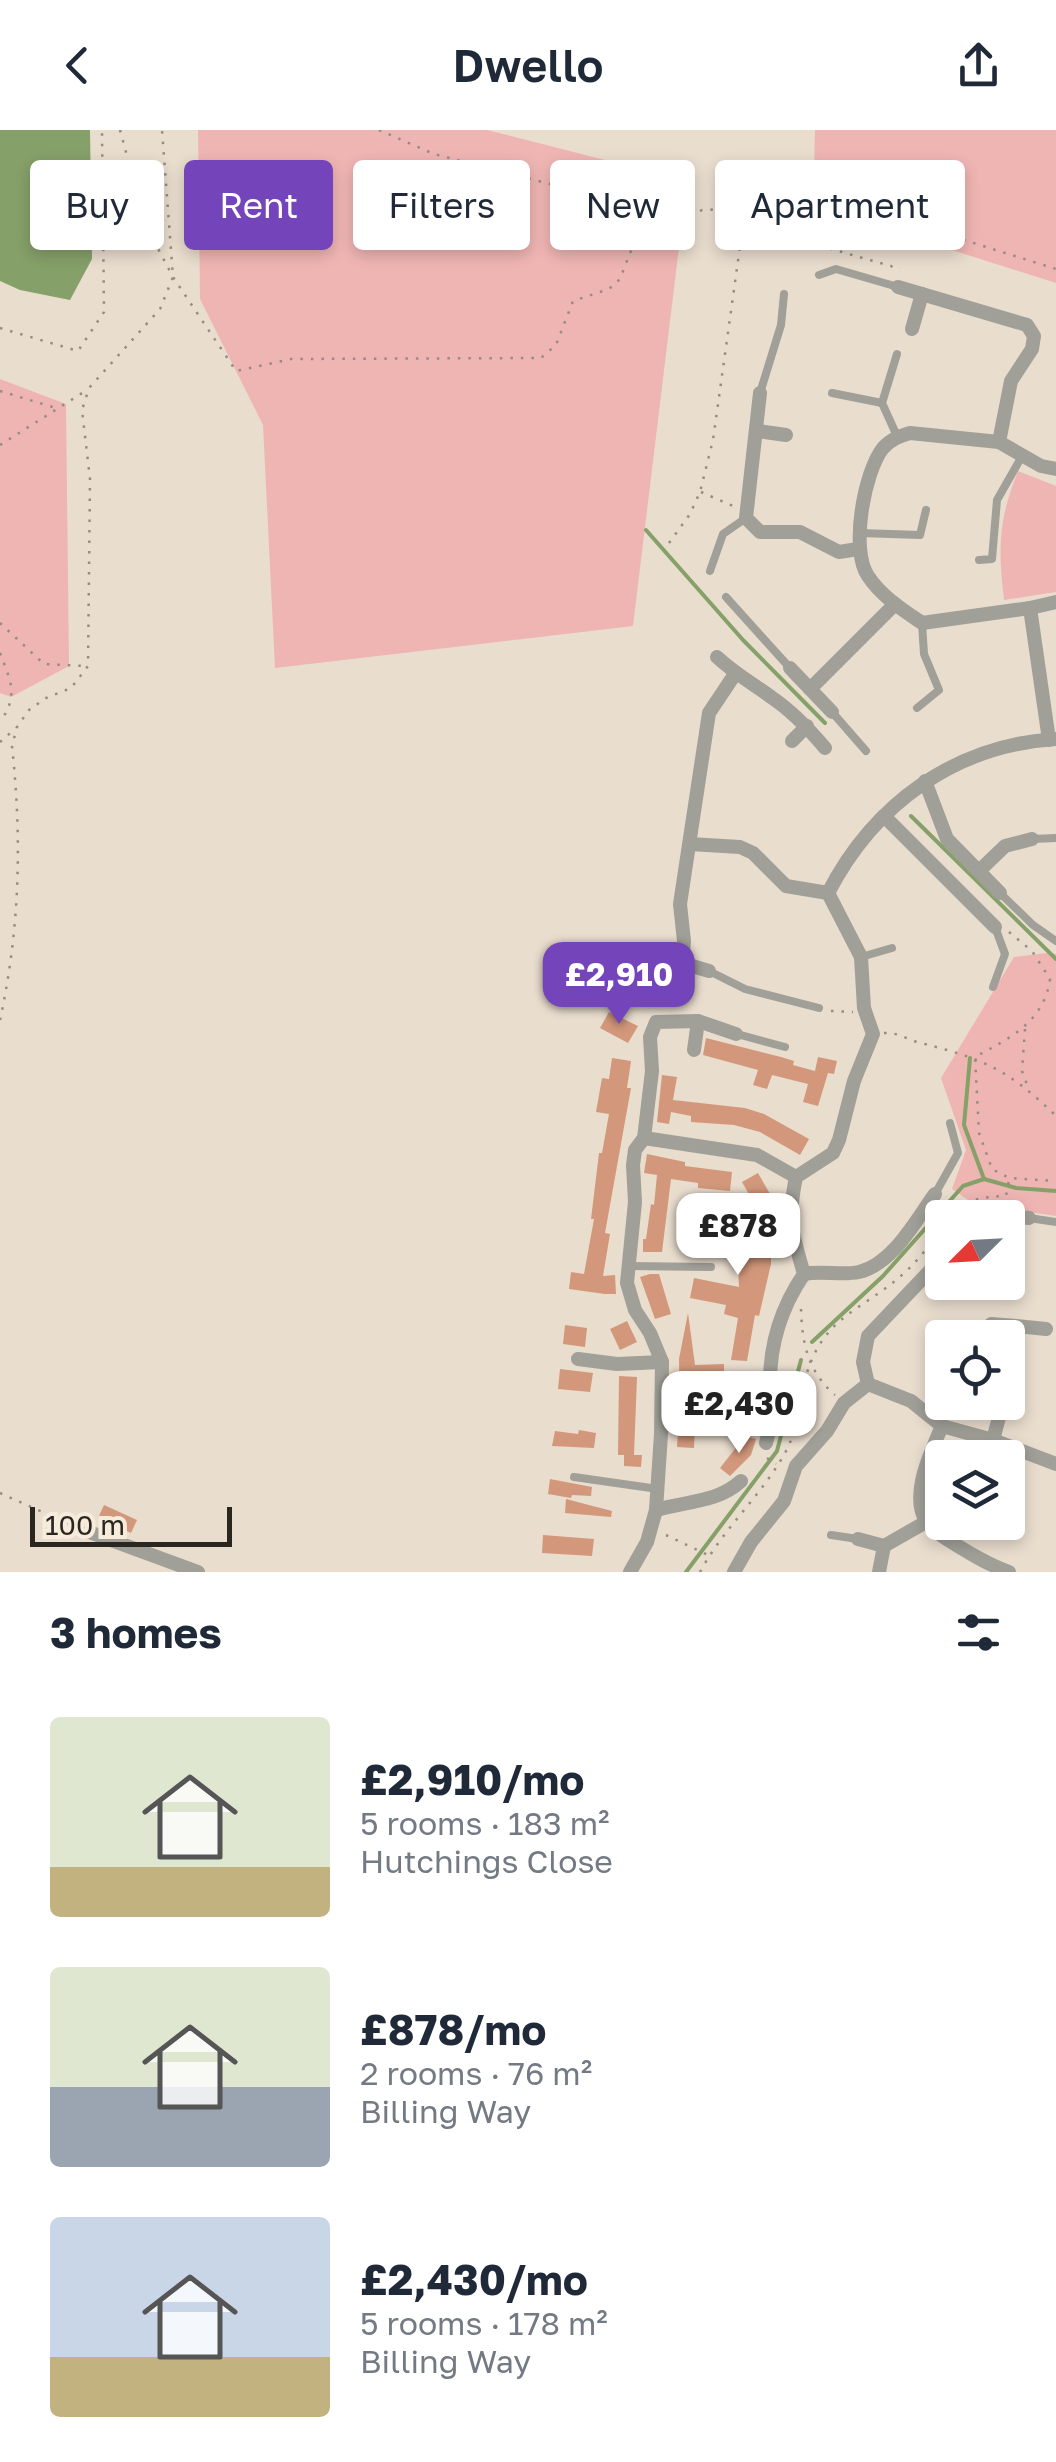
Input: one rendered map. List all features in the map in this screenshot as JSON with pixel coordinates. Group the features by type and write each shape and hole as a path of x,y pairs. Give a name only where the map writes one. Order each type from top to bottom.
{"street":[{"path":"898,287 1027,324 1034,336 1032,350 1011,381 999,442"},
{"path":"912,329 922,294"},
{"path":"760,393 746,515 760,532 800,532 840,552 858,549"},
{"path":"758,430 786,435"},
{"path":"1056,469 1041,466 999,442 910,433 897,436 882,450 862,503 858,549 867,576 895,604 922,622 1056,602"},
{"path":"810,689 895,604"},
{"path":"828,893 841,869 884,816 924,781 991,748 1052,739 1030,608"},
{"path":"718,657 734,674 772,697 807,726 826,748"},
{"path":"790,668 832,712"},
{"path":"682,963 680,904 709,713 734,674"},
{"path":"792,741 807,726"},
{"path":"924,781 947,838 1000,893"},
{"path":"884,816 995,927"},
{"path":"978,871 1005,846 1032,840"},
{"path":"690,844 740,847 753,852 786,886 828,893"},
{"path":"804,1274 789,1209 796,1177 833,1152 873,1034 864,1008 862,957 828,893"},
{"path":"653,962 682,963 709,971"},
{"path":"630,1572 650,1531 658,1489 662,1362 658,1347 629,1295 628,1266 635,1202 633,1165 635,1150 644,1138 652,1071 650,1037 656,1022 698,1021 736,1034"},
{"path":"694,1050 698,1021"},
{"path":"644,1138 757,1155 796,1177"},
{"path":"766,1450 772,1416 773,1340 789,1296 804,1274 820,1270 858,1272 883,1260 935,1194"},
{"path":"1025,1218 1029,1218"},
{"path":"868,1384 863,1362 868,1336 925,1276"},
{"path":"1025,1327 1046,1329"},
{"path":"578,1359 616,1364 662,1362"},
{"path":"734,1572 784,1501 796,1466 827,1431 844,1403 868,1384"},
{"path":"868,1384 911,1401 942,1426 993,1440 998,1420"},
{"path":"936,1440 942,1426"},
{"path":"1025,1452 1056,1464"},
{"path":"925,1474 920,1507 925,1520"},
{"path":"656,1510 718,1497 742,1480"},
{"path":"858,1539 884,1546 925,1523"},
{"path":"88,1532 198,1572"},
{"path":"948,1540 980,1566 1009,1572"},
{"path":"879,1572 884,1546"}],"lane":[{"path":"819,275 836,269 898,287"},
{"path":"760,393 780,325 784,294"},
{"path":"897,436 882,403 898,354"},
{"path":"832,393 882,403"},
{"path":"980,560 992,559 997,500 1022,456"},
{"path":"860,533 920,535 926,510"},
{"path":"710,570 724,534 746,515"},
{"path":"726,597 790,668"},
{"path":"917,708 939,690 924,654 922,622"},
{"path":"832,712 866,752"},
{"path":"1032,840 1056,838"},
{"path":"1000,893 1056,941"},
{"path":"993,987 1005,954 995,927"},
{"path":"862,957 892,948"},
{"path":"709,971 745,989 819,1008"},
{"path":"736,1034 785,1047"},
{"path":"935,1194 958,1153 950,1123"},
{"path":"1029,1218 1056,1222"},
{"path":"628,1266 711,1267"},
{"path":"574,1477 658,1489"},
{"path":"831,1534 858,1539"}],"path":[{"path":"0,328 78,351 104,312 102,130"},
{"path":"120,130 146,226 173,277 236,371 292,359 541,358 556,346 573,301 609,288 620,279 631,250"},
{"path":"0,445 89,388 160,309 173,277 162,130"},
{"path":"379,130 434,154 550,184"},
{"path":"965,240 1056,269"},
{"path":"669,543 700,492 713,440 739,250"},
{"path":"835,250 891,266 900,272 898,287"},
{"path":"0,732 2,740 29,710 71,688 88,666 90,480 82,410 89,388"},
{"path":"0,391 58,409"},
{"path":"700,492 746,515"},
{"path":"0,623 44,664 88,666"},
{"path":"0,653 12,686 11,706 0,722"},
{"path":"0,1020 10,971 20,863 12,746 17,727"},
{"path":"995,927 1032,951 1056,987"},
{"path":"975,1057 1026,1028 1047,998 1050,979"},
{"path":"1047,998 1056,998"},
{"path":"819,1008 838,1013 864,1008"},
{"path":"1026,1028 1022,1071 1030,1090"},
{"path":"873,1034 896,1032 908,1040 975,1057 1030,1090 1056,1116"},
{"path":"975,1057 980,1134 992,1169 1010,1178 1056,1180"},
{"path":"972,1200 1006,1196 1010,1178"},
{"path":"700,1572 707,1555 770,1478 796,1430 801,1386 827,1334 899,1278 925,1250"},
{"path":"801,1306 802,1336 810,1362 825,1386 844,1403"},
{"path":"766,1450 776,1464"},
{"path":"0,1493 88,1532"},
{"path":"650,1531 707,1555"}],"shaded area":[{"path":"0,130 90,130 90,160 30,160 30,250 92,250 92,259 70,300 20,290 0,281"},
{"path":"198,130 487,130 605,160 550,160 550,250 679,250 633,626 275,668 263,425 200,299 199,250 333,250 333,160 198,160"},
{"path":"815,130 1056,130 1056,283 952,250 965,250 965,160 814,160"},
{"path":"0,379 66,404 69,666 11,697 0,693"},
{"path":"1018,471 1056,486 1056,592 1004,600 1001,534"},
{"path":"1056,954 1056,1216 1025,1211 1025,1200 968,1200 952,1189 966,1150 941,1078 1014,957"}],"building":[{"path":"609,1012 638,1026 628,1043 600,1028"},
{"path":"706,1038 781,1057 815,1071 818,1057 837,1061 834,1074 828,1073 818,1106 803,1102 808,1084 772,1075 767,1089 753,1085 758,1070 703,1055"},
{"path":"612,1058 631,1061 627,1088 631,1088 605,1233 610,1234 603,1276 615,1275 616,1294 605,1294 569,1289 571,1272 584,1274 594,1219 599,1153 609,1114 596,1112 602,1078 609,1079"},
{"path":"662,1075 677,1077 673,1100 745,1108 809,1139 800,1155 760,1132 734,1125 691,1122 691,1116 671,1112 669,1124 657,1122"},
{"path":"647,1154 685,1162 685,1166 732,1172 730,1191 698,1188 698,1183 671,1179 662,1252 643,1252 657,1175 644,1173"},
{"path":"758,1173 770,1194 754,1203 742,1182"},
{"path":"771,1215 771,1264 759,1316 755,1315 747,1361 731,1360 738,1318 724,1314 726,1305 690,1298 694,1278 739,1287 737,1252 686,1243 688,1226 733,1232 731,1242 756,1241 754,1216"},
{"path":"659,1274 671,1314 655,1319 640,1277"},
{"path":"688,1313 695,1365 724,1364 724,1379 697,1379 696,1415 680,1414 679,1359"},
{"path":"627,1321 637,1342 620,1350 610,1329"},
{"path":"565,1325 587,1328 585,1347 563,1344"},
{"path":"560,1369 593,1373 590,1392 558,1389"},
{"path":"619,1376 637,1377 634,1455 642,1455 641,1467 624,1466 624,1455 618,1455"},
{"path":"735,1382 753,1382 752,1418 736,1417"},
{"path":"679,1415 695,1420 694,1448 677,1447"},
{"path":"579,1430 596,1433 594,1448 552,1446 555,1431 578,1434"},
{"path":"745,1436 756,1439 751,1455 730,1476 720,1468"},
{"path":"550,1479 592,1487 591,1496 548,1494"},
{"path":"566,1499 612,1511 611,1517 565,1513"},
{"path":"104,1505 137,1520 131,1533 98,1518"},
{"path":"543,1535 594,1539 592,1556 542,1553"}],"waterway":[{"path":"646,530 743,640 825,723"},
{"path":"911,816 1056,959"},
{"path":"812,1342 883,1276 963,1186 984,1179 964,1125 970,1058"},
{"path":"984,1179 1016,1188 1056,1191"},
{"path":"686,1572 777,1451 801,1360"}]}
